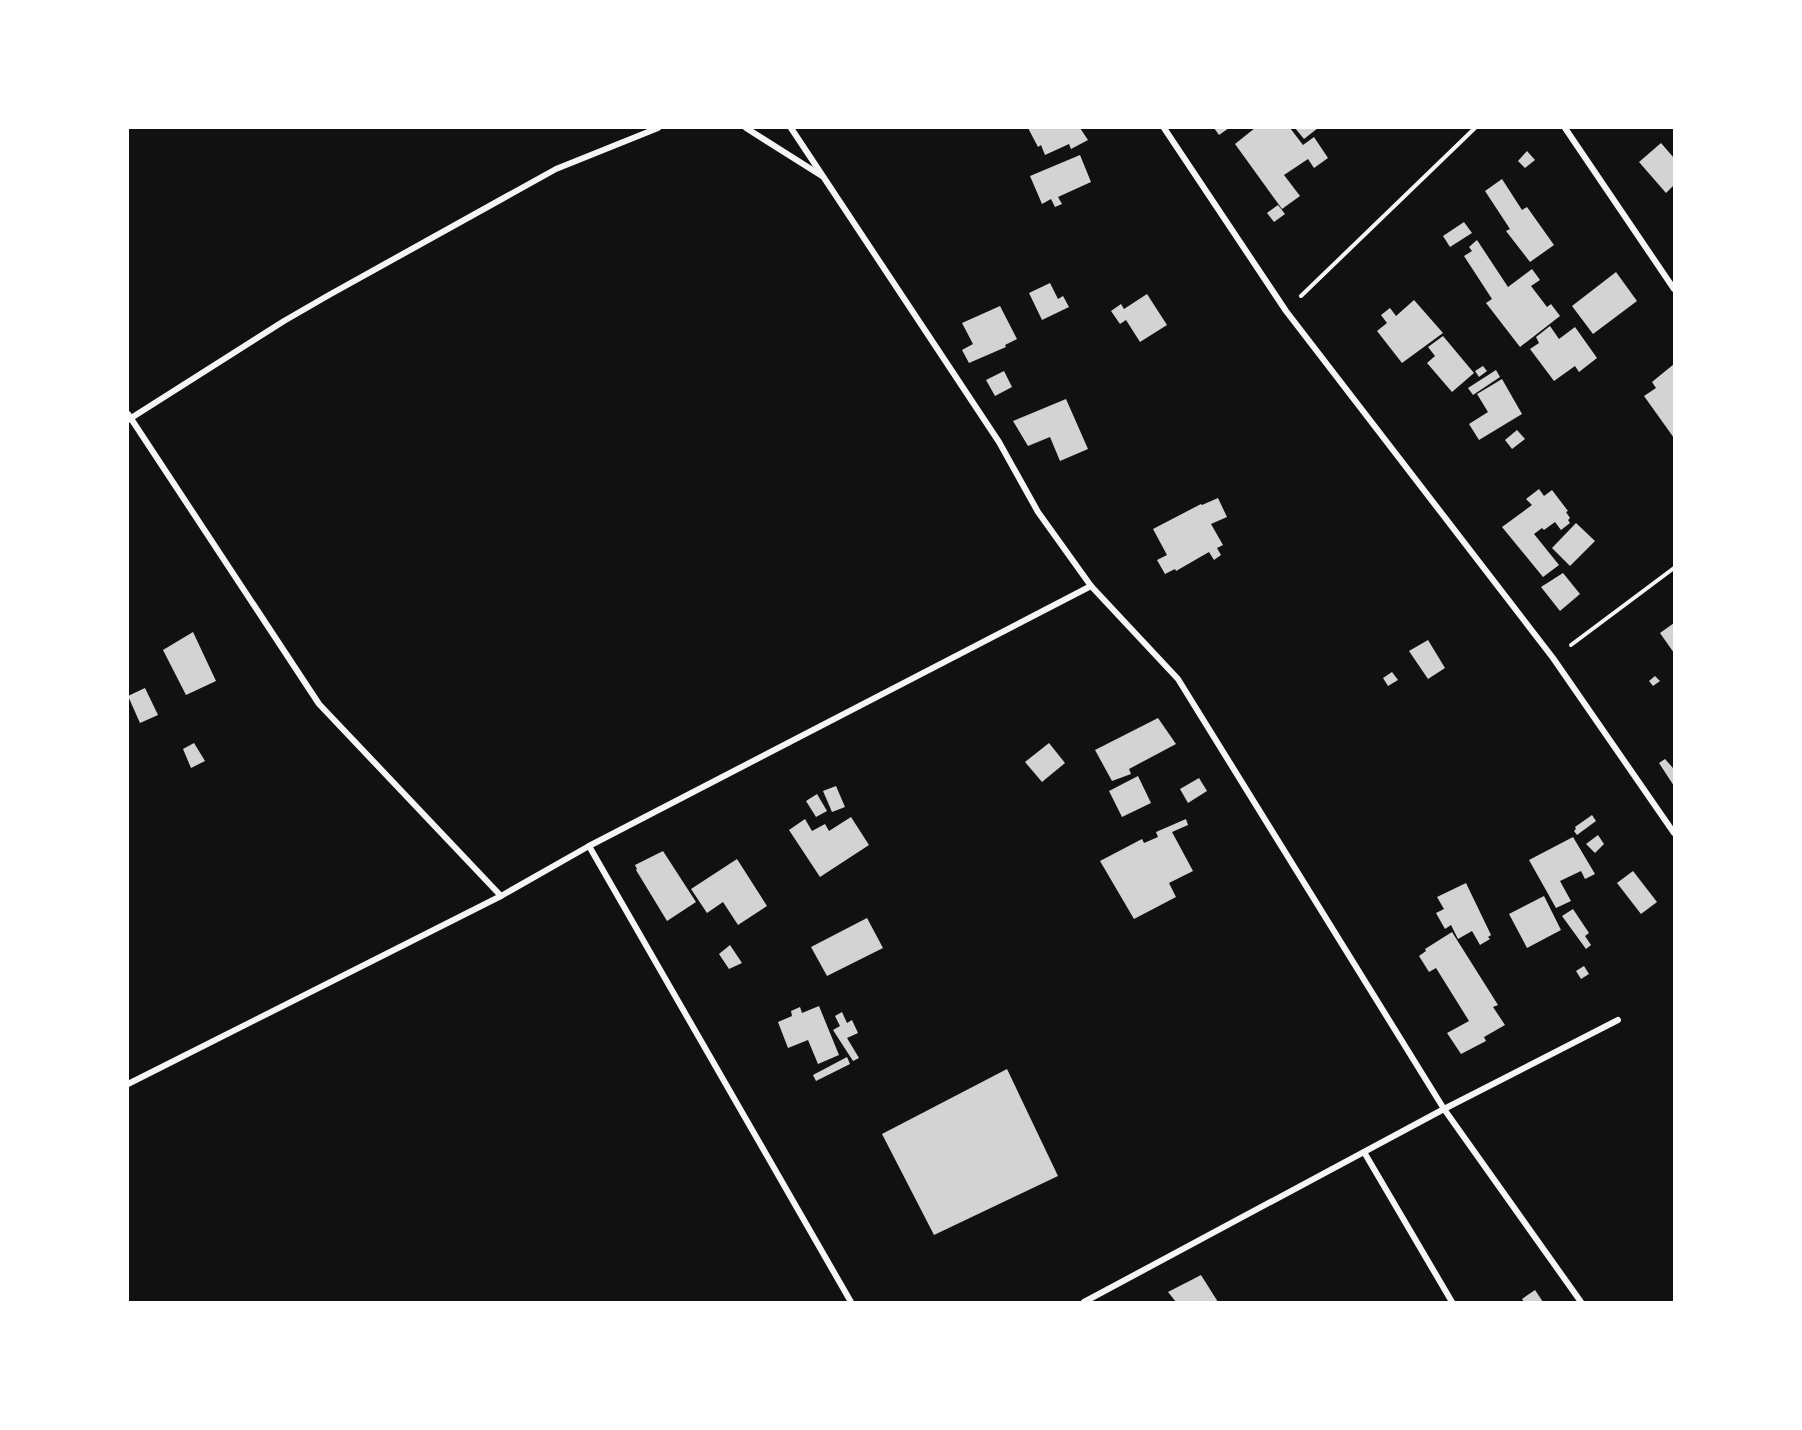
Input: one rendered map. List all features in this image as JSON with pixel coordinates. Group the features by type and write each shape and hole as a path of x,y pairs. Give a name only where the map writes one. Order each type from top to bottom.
{"street":[{"path":"501,896 319,704 128,418 284,321 556,169 658,128"},
{"path":"746,128 825,178"},
{"path":"791,128 999,442 1038,512 1091,586 1178,679 1444,1109 1581,1302"},
{"path":"1164,128 1286,311 1553,658 1674,834"},
{"path":"1565,128 1674,289"},
{"path":"128,1084 501,896 589,846 1091,586"},
{"path":"589,846 851,1302"},
{"path":"1084,1302 1444,1109 1618,1020"},
{"path":"1364,1152 1452,1302"}],"path":[{"path":"1286,311 1475,128"},
{"path":"1553,658 1674,568"}],"building":[{"path":"1028,128 1080,128 1088,140 1071,149 1069,144 1045,155 1041,145 1038,147"},
{"path":"1214,128 1229,128 1219,135"},
{"path":"1255,128 1290,128 1303,145 1314,137 1328,158 1314,168 1308,159 1284,175 1300,196 1282,209 1235,144"},
{"path":"1295,128 1318,128 1304,139"},
{"path":"1661,143 1674,158 1674,185 1666,193 1639,162"},
{"path":"1527,151 1535,160 1525,168 1518,161"},
{"path":"1080,155 1091,182 1058,197 1062,204 1055,207 1051,199 1042,204 1030,176"},
{"path":"1502,179 1522,210 1527,207 1554,245 1530,262 1506,231 1510,229 1485,191"},
{"path":"1278,205 1285,214 1274,222 1267,213"},
{"path":"1464,222 1472,233 1450,247 1443,236"},
{"path":"1477,240 1508,287 1532,269 1540,280 1531,286 1547,307 1551,304 1560,316 1520,347 1486,303 1492,299 1464,256 1472,251 1469,247"},
{"path":"1616,272 1637,301 1593,334 1572,306"},
{"path":"1050,283 1058,299 1063,296 1069,307 1042,320 1029,293"},
{"path":"1147,294 1167,325 1140,342 1126,320 1120,324 1111,311 1121,304 1124,309"},
{"path":"1414,300 1443,333 1402,363 1377,331 1387,323 1381,315 1390,308 1396,316"},
{"path":"1000,306 1017,339 1005,345 1006,347 969,363 962,350 973,344 962,323"},
{"path":"1550,326 1559,339 1575,327 1597,358 1579,372 1575,366 1554,381 1530,349 1539,343 1536,337"},
{"path":"1443,336 1474,373 1452,392 1427,363 1435,356 1428,347"},
{"path":"1674,364 1674,438 1644,396 1656,388 1652,382"},
{"path":"1483,366 1487,371 1479,377 1475,371"},
{"path":"1496,370 1500,377 1473,395 1468,388"},
{"path":"1004,371 1012,387 995,396 986,380"},
{"path":"1502,379 1522,414 1479,440 1469,424 1488,412 1477,394"},
{"path":"1066,399 1088,449 1060,461 1050,437 1028,446 1013,421"},
{"path":"1517,430 1525,439 1512,449 1505,440"},
{"path":"1539,489 1544,496 1552,490 1568,511 1566,512 1570,518 1568,520 1570,523 1561,530 1555,522 1534,534 1559,565 1543,577 1502,527 1532,505 1526,499"},
{"path":"1218,498 1227,517 1211,524 1223,545 1217,548 1221,555 1214,560 1209,552 1176,571 1175,569 1165,574 1157,560 1167,555 1153,529 1201,504"},
{"path":"1576,523 1595,541 1570,566 1552,548"},
{"path":"1563,573 1580,594 1560,611 1541,587"},
{"path":"1674,623 1674,653 1660,633"},
{"path":"193,632 216,681 186,695 163,650"},
{"path":"1428,640 1445,668 1428,679 1409,651"},
{"path":"1392,672 1398,680 1388,686 1383,678"},
{"path":"1655,676 1660,681 1653,686 1649,681"},
{"path":"145,688 158,715 140,723 128,696"},
{"path":"1158,718 1176,744 1129,769 1131,774 1112,781 1095,750"},
{"path":"194,743 205,761 191,768 183,749"},
{"path":"1049,743 1065,763 1042,782 1025,762"},
{"path":"1665,759 1673,768 1674,766 1674,786 1659,763"},
{"path":"1138,776 1151,803 1122,817 1109,791"},
{"path":"1199,778 1207,791 1188,803 1180,789"},
{"path":"836,786 845,807 832,812 823,791"},
{"path":"817,794 827,811 816,817 806,801"},
{"path":"1592,815 1596,821 1577,835 1574,831 1575,827"},
{"path":"851,817 869,845 820,877 789,830 805,819 812,831 825,824 829,831"},
{"path":"1186,819 1188,825 1172,832 1193,871 1169,883 1176,897 1134,919 1100,861 1142,839 1144,843 1158,837 1156,832"},
{"path":"1598,835 1604,844 1595,853 1586,844"},
{"path":"1573,837 1595,874 1585,879 1581,871 1560,881 1571,901 1556,908 1529,860"},
{"path":"663,851 696,902 667,921 635,865"},
{"path":"737,859 767,906 738,925 723,902 707,913 691,889"},
{"path":"1633,871 1657,902 1641,914 1617,883"},
{"path":"1466,883 1491,935 1488,937 1490,939 1480,945 1472,931 1458,939 1451,925 1445,929 1436,913 1444,909 1437,897"},
{"path":"1544,896 1561,930 1527,948 1509,914"},
{"path":"1573,909 1589,933 1585,936 1591,945 1586,949 1562,916"},
{"path":"867,918 883,948 827,976 811,947"},
{"path":"1452,932 1498,1005 1493,1007 1505,1025 1484,1037 1486,1041 1461,1054 1447,1033 1469,1021 1436,968 1429,972 1419,956 1426,951 1425,949"},
{"path":"730,945 742,963 729,969 719,954"},
{"path":"1584,966 1589,974 1581,979 1576,971"},
{"path":"819,1006 839,1055 818,1064 808,1040 788,1048 778,1022 792,1016 791,1011 800,1007 802,1013"},
{"path":"842,1012 847,1023 852,1020 858,1033 847,1038 859,1058 853,1061 833,1030 840,1026 835,1016"},
{"path":"847,1057 850,1064 816,1081 813,1075"},
{"path":"1007,1069 1058,1176 934,1235 882,1134"},
{"path":"1201,1275 1218,1302 1176,1302 1168,1292"},
{"path":"1535,1290 1543,1302 1524,1302 1522,1299"}]}
